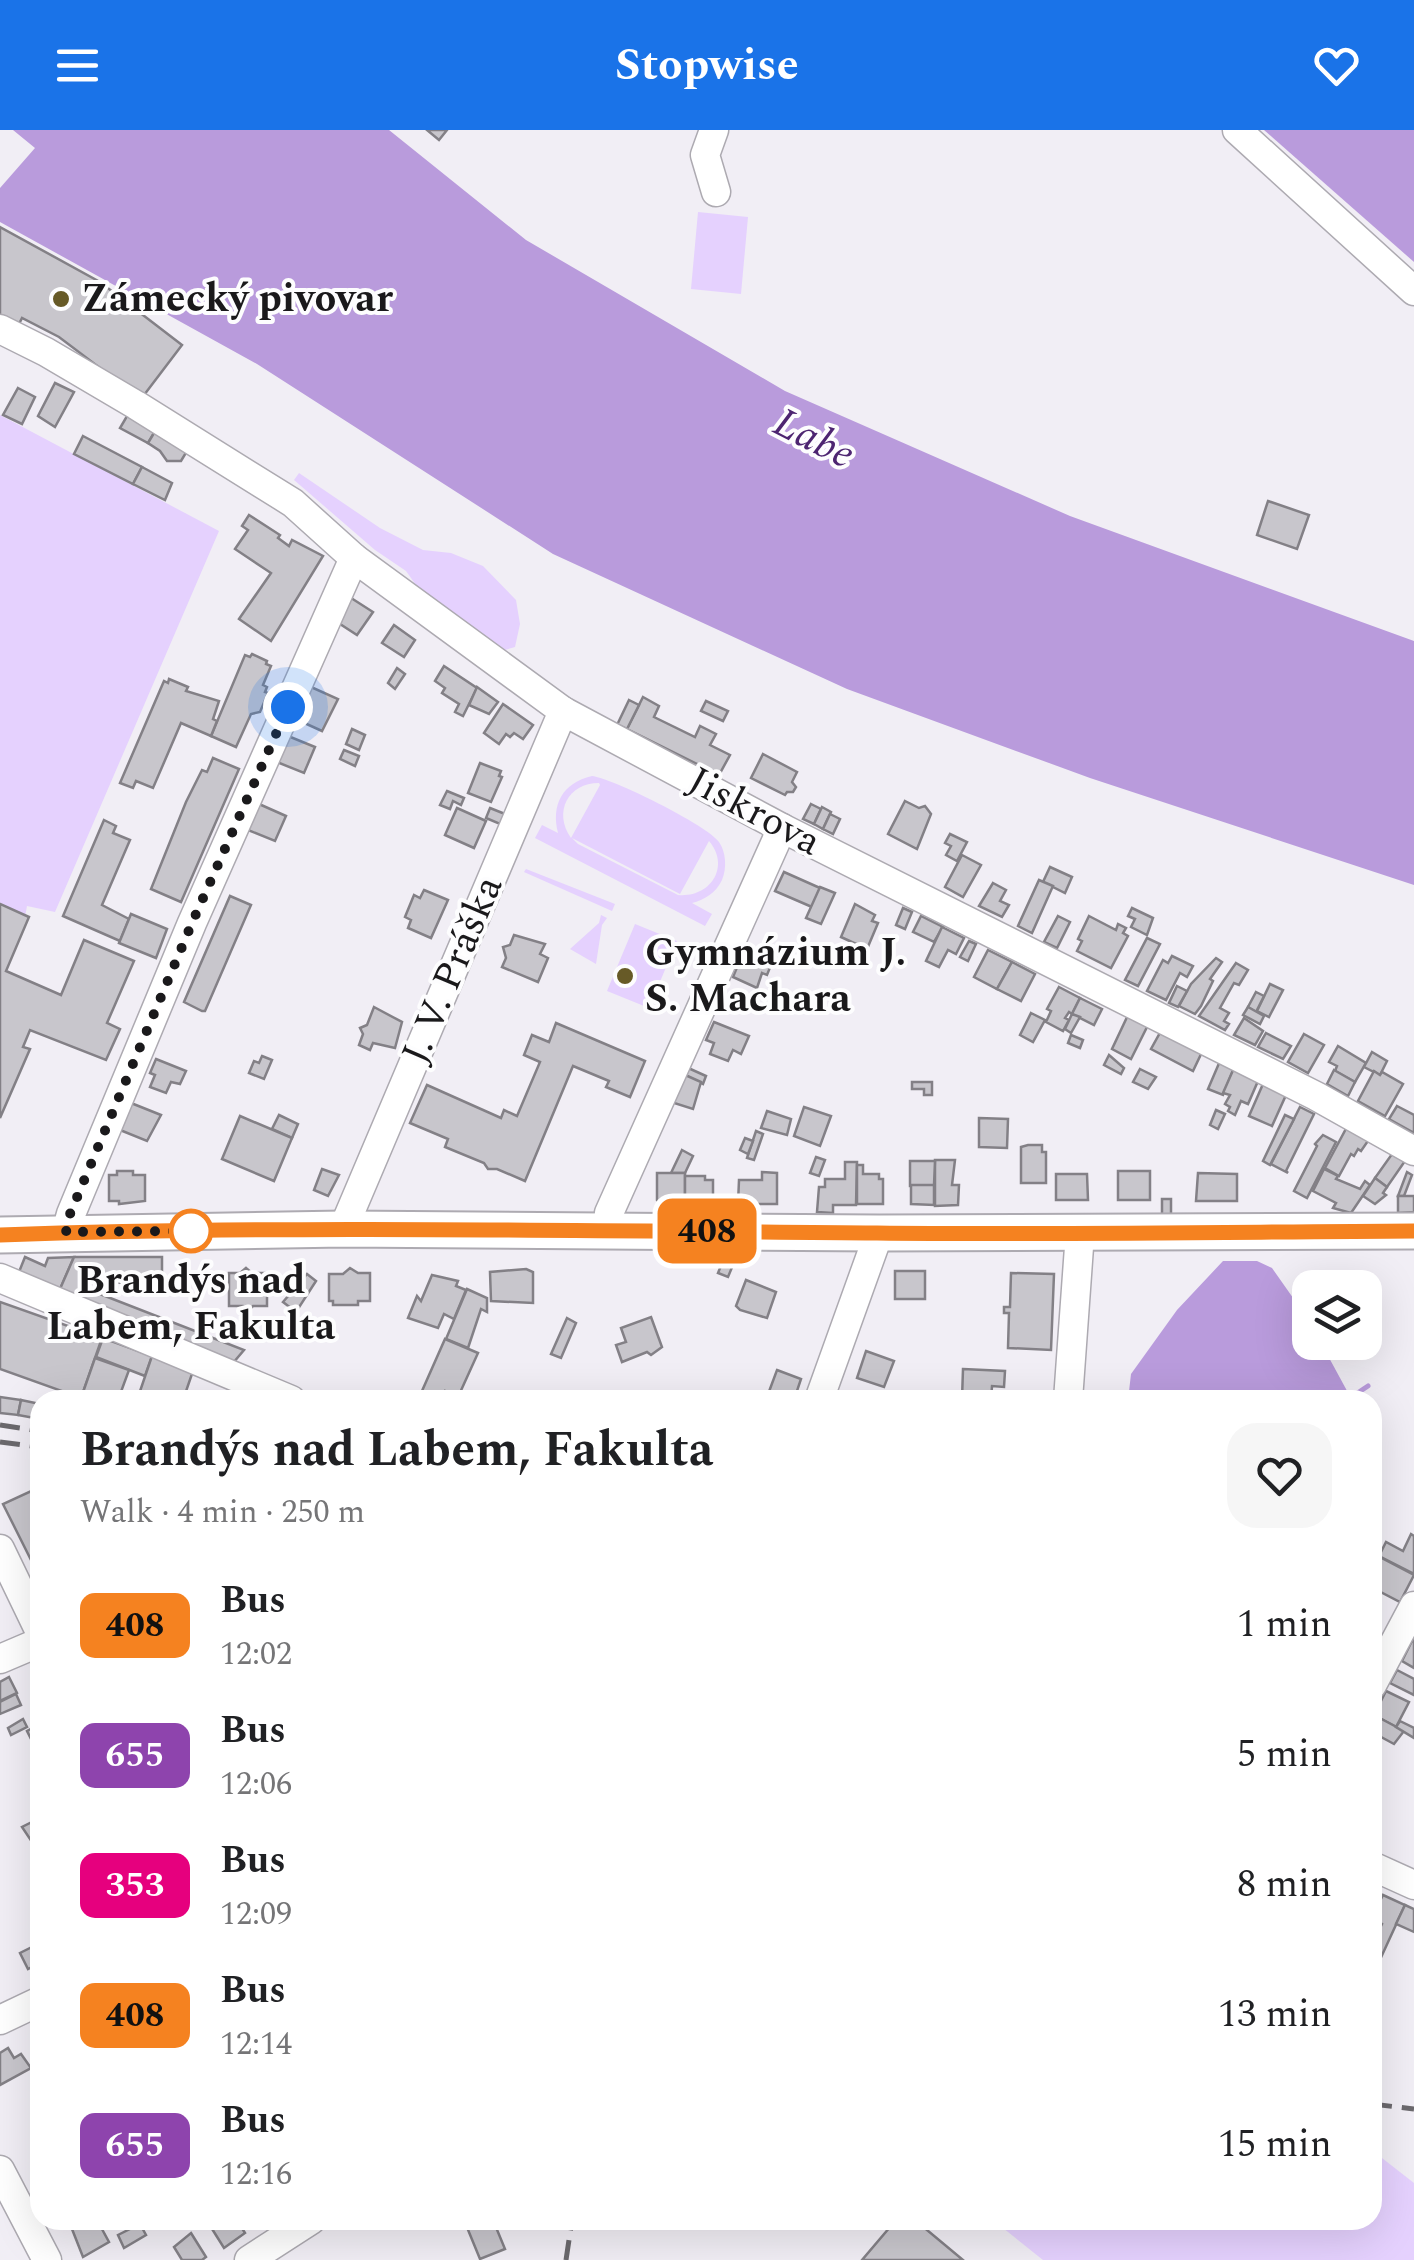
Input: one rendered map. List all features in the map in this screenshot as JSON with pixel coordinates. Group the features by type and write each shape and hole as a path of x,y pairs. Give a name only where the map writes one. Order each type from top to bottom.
{"main road":[{"path":"0,1234 344,1229 879,1234 1414,1231"}],"street":[{"path":"714,130 706,155 716,192"},
{"path":"1238,130 1414,291"},
{"name":"Jiskrova","path":"0,330 136,405 293,503 354,558 564,712 782,828 1316,1096 1414,1151"},
{"path":"66,1232 70,1214 192,923 354,558"},
{"name":"J. V. Práška","path":"344,1229 564,712"},
{"path":"608,1229 609,1214 782,828"},
{"path":"1069,1390 1080,1233"},
{"path":"823,1390 879,1234"},
{"path":"0,1278 267,1390"},
{"path":"0,1549 30,1611"},
{"path":"1382,1665 1414,1606"},
{"path":"0,1660 30,1646"},
{"path":"1382,1871 1414,1885"},
{"path":"0,2020 30,2006"},
{"path":"0,2170 30,2226"},
{"path":"32,2230 48,2260"},
{"path":"249,2260 296,2230"}],"shaded area":[{"path":"698,212 748,217 741,294 691,289"},
{"path":"0,415 219,531 55,912 27,906 25,917 0,905"},
{"path":"299,473 380,528 423,550 451,553 483,566 516,600 520,624 515,647 505,650 421,592 406,571 375,550 294,480"},
{"path":"592,776 638,793 679,814 719,842 725,860 722,880 709,895 692,903 712,914 705,926 535,838 542,825 558,833 556,813 561,797 582,779","holes":["600,785 571,838 563,818 567,801 579,788","572,838 680,894 709,841 718,861 717,870 708,886 689,895 678,895"]},
{"path":"526,869 615,904 612,911 524,872"},
{"path":"601,915 607,918 602,925 596,964 570,949 599,923"},
{"path":"635,924 677,941 649,1008 607,991"},
{"path":"1382,2158 1414,2183 1414,2260 1043,2260 1006,2230 1382,2230"}],"water":[{"name":"Labe","path":"13,130 389,130 526,240 785,391 1070,516 1414,641 1414,885 1090,778 847,689 553,554 257,364 0,222 0,188 35,148"},
{"path":"1264,130 1414,130 1414,262"},
{"path":"1223,1261 1257,1261 1272,1268 1292,1296 1292,1360 1330,1360 1347,1390 1129,1390 1131,1374 1177,1310"}],"building":[{"path":"427,130 447,130 439,140"},
{"name":"Zámecký pivovar","path":"0,227 100,282 182,345 141,399 59,337 22,318 18,326 0,317"},
{"path":"55,383 74,392 55,427 38,416"},
{"path":"18,388 35,397 22,424 3,415"},
{"path":"130,411 157,428 148,443 120,428"},
{"path":"157,428 190,446 181,461 167,461 148,443"},
{"path":"83,436 142,467 133,484 74,454"},
{"path":"142,467 172,483 165,500 133,484"},
{"path":"1268,501 1309,515 1297,549 1257,535"},
{"path":"249,515 280,535 278,538 289,546 292,540 323,556 271,641 239,619 271,573 235,549 248,530 242,526"},
{"path":"348,596 373,612 357,635 337,622"},
{"path":"394,625 415,640 404,657 382,643"},
{"path":"252,654 271,666 263,685 268,693 260,712 251,714 236,747 211,736 245,655"},
{"path":"444,666 477,688 463,716 455,712 459,704 442,693 445,688 435,681"},
{"path":"397,668 405,674 395,689 388,683"},
{"path":"169,679 188,687 186,691 219,701 211,736 181,723 153,788 136,781 133,788 120,783 164,681 168,683"},
{"path":"311,687 338,699 322,731 300,721"},
{"path":"477,687 498,702 489,714 469,705"},
{"path":"643,697 659,706 654,717 695,737 700,726 716,734 710,745 730,755 719,775 627,729"},
{"path":"629,700 639,705 627,729 617,725"},
{"path":"706,701 728,711 723,721 701,711"},
{"path":"503,704 533,725 523,739 514,733 510,737 506,734 499,744 484,733"},
{"path":"352,729 365,735 359,750 346,744"},
{"path":"288,736 315,747 304,773 277,762"},
{"path":"344,750 359,756 355,766 340,759"},
{"path":"763,754 797,772 793,792 785,795 751,778"},
{"path":"213,758 239,769 181,902 151,889 186,802 202,770 207,772"},
{"path":"480,763 501,771 491,802 468,793"},
{"path":"447,791 464,798 461,805 453,801 450,809 440,805"},
{"path":"905,801 919,808 925,806 931,814 917,849 888,834"},
{"path":"259,804 286,816 275,841 248,830"},
{"path":"811,804 821,809 814,824 803,819"},
{"path":"822,807 831,812 823,829 814,824"},
{"path":"457,808 486,821 474,848 445,835"},
{"path":"490,808 505,814 500,824 486,818"},
{"path":"830,814 840,819 833,834 823,829"},
{"path":"104,820 116,826 113,833 130,840 102,905 129,919 120,941 63,916"},
{"path":"950,834 967,842 957,861 946,855 951,846 945,843"},
{"path":"962,855 981,865 963,897 945,887"},
{"path":"1050,867 1072,877 1065,893 1043,882"},
{"path":"784,872 820,888 812,907 775,891"},
{"path":"1039,880 1053,886 1032,933 1018,926"},
{"path":"993,883 1006,890 1000,901 1009,905 1002,917 979,906"},
{"path":"820,887 835,893 821,924 806,918"},
{"path":"424,890 448,900 431,938 408,928 411,920 405,917 414,895 420,898"},
{"path":"230,896 251,905 202,1011 184,1002"},
{"path":"0,904 29,917 6,971 61,995 84,940 134,961 107,1023 120,1029 106,1060 30,1030 23,1047 30,1049 0,1118"},
{"path":"855,904 875,915 872,921 878,923 867,949 841,937"},
{"path":"903,908 912,912 905,929 896,925"},
{"path":"1132,908 1153,918 1147,935 1131,927 1135,919 1128,916"},
{"path":"131,914 167,929 156,958 119,943"},
{"path":"921,916 943,927 934,942 913,932"},
{"path":"1058,916 1070,922 1057,948 1044,942"},
{"path":"1089,916 1116,930 1118,924 1126,928 1123,933 1128,936 1111,968 1077,951"},
{"path":"942,927 964,938 956,954 948,950 939,967 926,961"},
{"path":"514,935 545,944 540,954 548,958 538,982 502,967 506,958 503,947 510,945"},
{"path":"1147,938 1160,944 1138,986 1125,980"},
{"path":"969,941 976,944 968,961 960,957"},
{"path":"745,948 773,960 767,975 762,973 757,988 733,977"},
{"path":"988,950 1012,962 997,989 974,977"},
{"path":"1172,956 1193,966 1187,977 1180,973 1166,1000 1147,991 1163,960 1168,963"},
{"path":"1216,958 1222,962 1195,1014 1179,1006 1191,984"},
{"path":"1012,962 1035,974 1021,1001 997,989"},
{"path":"1236,963 1248,970 1239,985 1234,983 1220,1008 1229,1013 1224,1021 1229,1024 1225,1030 1199,1016"},
{"path":"1270,984 1283,990 1269,1017 1257,1011"},
{"path":"1177,986 1187,991 1178,1007 1169,1003"},
{"path":"1059,987 1080,998 1072,1014 1069,1012 1065,1018 1069,1020 1063,1031 1046,1022 1051,1011 1047,1009"},
{"path":"1256,992 1264,996 1256,1012 1248,1007"},
{"path":"1080,998 1102,1009 1094,1025 1072,1014"},
{"path":"374,1007 402,1022 395,1048 373,1043 370,1050 359,1045 363,1034 360,1028 367,1025"},
{"path":"1248,1007 1264,1016 1260,1024 1243,1015"},
{"path":"1031,1013 1045,1020 1033,1042 1020,1035"},
{"path":"1072,1014 1080,1017 1071,1033 1065,1029"},
{"path":"1128,1015 1148,1025 1131,1059 1112,1049"},
{"path":"1244,1018 1263,1031 1255,1045 1234,1035"},
{"path":"714,1022 749,1036 741,1054 733,1050 728,1061 710,1054 714,1043 706,1040"},
{"path":"556,1023 645,1061 630,1097 606,1087 609,1081 573,1066 525,1181 488,1169 484,1163 445,1147 448,1139 410,1123 427,1085 501,1118 504,1110 517,1116 540,1062 524,1055 532,1035 549,1042"},
{"path":"1161,1031 1202,1052 1193,1071 1151,1049"},
{"path":"1266,1033 1291,1046 1283,1059 1258,1047"},
{"path":"1304,1034 1324,1045 1308,1073 1288,1062"},
{"path":"1071,1035 1083,1040 1080,1048 1068,1043"},
{"path":"1338,1046 1366,1063 1355,1082 1335,1071 1337,1066 1329,1062"},
{"path":"1372,1052 1387,1061 1380,1075 1364,1067"},
{"path":"1109,1055 1124,1068 1121,1074 1104,1065"},
{"path":"262,1056 272,1060 264,1079 249,1073 254,1061 259,1063"},
{"path":"156,1059 186,1071 180,1084 171,1082 166,1093 150,1087"},
{"path":"1220,1061 1234,1068 1223,1095 1208,1089"},
{"path":"686,1067 706,1076 703,1084 683,1074"},
{"path":"1234,1068 1258,1081 1248,1104 1241,1101 1235,1115 1225,1104 1230,1095 1223,1093"},
{"path":"1140,1069 1156,1077 1148,1089 1133,1082"},
{"path":"1334,1070 1355,1082 1348,1096 1327,1084"},
{"path":"1374,1071 1403,1084 1385,1116 1358,1101"},
{"path":"683,1074 701,1082 693,1109 671,1102"},
{"path":"912,1082 932,1082 932,1095 924,1095 924,1089 912,1089"},
{"path":"1263,1084 1286,1095 1272,1126 1249,1116"},
{"path":"131,1103 161,1115 147,1141 120,1130"},
{"path":"1397,1106 1414,1115 1414,1133 1389,1119"},
{"path":"804,1107 831,1116 820,1146 794,1136"},
{"path":"1300,1107 1314,1114 1288,1173 1271,1164"},
{"path":"1216,1110 1225,1114 1218,1129 1210,1125"},
{"path":"767,1111 791,1119 787,1135 761,1128"},
{"path":"279,1115 298,1124 292,1138 272,1129"},
{"path":"1285,1115 1294,1119 1270,1165 1263,1161"},
{"path":"240,1116 292,1138 274,1181 222,1159"},
{"path":"979,1118 1008,1119 1007,1148 979,1147"},
{"path":"1348,1125 1370,1138 1361,1151 1351,1154 1339,1176 1325,1168"},
{"path":"756,1131 763,1134 754,1160 747,1158"},
{"path":"1323,1135 1336,1142 1307,1198 1294,1191"},
{"path":"745,1138 753,1141 748,1154 740,1150"},
{"path":"1042,1145 1042,1152 1046,1152 1046,1183 1021,1183 1021,1147"},
{"path":"682,1150 693,1156 685,1173 671,1173"},
{"path":"1392,1154 1405,1161 1387,1187 1375,1178"},
{"path":"816,1157 825,1160 819,1176 810,1173"},
{"path":"935,1160 955,1160 952,1185 959,1185 958,1205 935,1206"},
{"path":"910,1161 935,1161 934,1185 910,1186"},
{"path":"845,1162 857,1162 856,1205 833,1205 833,1213 817,1212 819,1187 825,1187 825,1179 845,1179"},
{"path":"857,1165 863,1165 863,1174 879,1174 879,1179 883,1179 883,1204 857,1204"},
{"path":"322,1169 339,1175 328,1196 314,1190"},
{"path":"1324,1169 1360,1189 1365,1181 1370,1185 1351,1213 1333,1208 1336,1203 1313,1191"},
{"path":"117,1171 145,1175 145,1201 109,1201 109,1175 117,1175"},
{"path":"1118,1171 1150,1171 1150,1200 1118,1200"},
{"path":"762,1172 777,1173 777,1204 738,1204 739,1180 762,1180"},
{"path":"1407,1172 1412,1175 1404,1196 1398,1196"},
{"path":"657,1173 685,1173 685,1201 660,1204"},
{"path":"1198,1173 1237,1174 1237,1201 1196,1201"},
{"path":"1056,1174 1087,1174 1088,1200 1056,1200"},
{"path":"685,1176 713,1180 713,1204 685,1201"},
{"path":"1375,1178 1387,1187 1383,1193 1386,1195 1375,1204 1363,1196"},
{"path":"911,1185 934,1185 934,1205 911,1204"},
{"path":"1398,1196 1414,1196 1414,1212 1398,1213"},
{"path":"1162,1199 1171,1199 1171,1215 1162,1215"},
{"path":"725,1256 735,1260 728,1277 718,1273"},
{"path":"25,1257 45,1266 48,1258 74,1257 60,1289 19,1272"},
{"path":"74,1257 162,1257 162,1282 90,1283 87,1289 244,1350 233,1363 60,1289"},
{"path":"246,1268 252,1273 267,1273 267,1306 253,1306 249,1310 229,1306 229,1273 240,1273"},
{"path":"350,1268 370,1273 370,1301 333,1305 329,1301 329,1274 343,1274"},
{"path":"895,1271 925,1271 925,1299 895,1299"},
{"path":"490,1272 533,1272 533,1303 491,1301"},
{"path":"1011,1273 1054,1274 1051,1350 1008,1348 1009,1313 1004,1313 1004,1307 1010,1307"},
{"path":"307,1274 316,1281 296,1312 283,1302"},
{"path":"432,1275 458,1281 456,1286 466,1290 454,1319 444,1314 438,1328 408,1318 417,1296 421,1301"},
{"path":"746,1280 776,1292 767,1318 736,1306"},
{"path":"467,1289 487,1298 487,1312 481,1309 468,1348 446,1339"},
{"path":"0,1302 102,1338 84,1390 59,1390 0,1369"},
{"path":"651,1317 662,1347 651,1355 647,1352 622,1362 616,1345 626,1342 621,1328"},
{"path":"567,1318 576,1323 561,1358 551,1354"},
{"path":"103,1338 152,1356 145,1376 96,1357"},
{"path":"445,1339 478,1353 461,1390 422,1390"},
{"path":"866,1351 894,1361 884,1387 857,1378"},
{"path":"152,1356 193,1371 186,1390 140,1390"},
{"path":"95,1358 129,1370 122,1390 84,1390"},
{"path":"963,1369 1005,1371 1004,1387 962,1390"},
{"path":"777,1370 801,1379 797,1390 770,1390"},
{"path":"0,1397 21,1400 18,1415 0,1413"},
{"path":"21,1400 30,1402 30,1417 18,1415"},
{"path":"30,1492 30,1558 3,1504"},
{"path":"1411,1534 1414,1574 1382,1558 1386,1542 1403,1551"},
{"path":"1382,1558 1414,1575 1400,1602 1382,1593"},
{"path":"1414,1637 1414,1668 1402,1661"},
{"path":"1397,1670 1414,1679 1414,1695 1390,1683"},
{"path":"9,1677 17,1693 0,1701 0,1682"},
{"path":"1386,1691 1409,1702 1396,1727 1382,1719"},
{"path":"16,1694 21,1705 0,1714 0,1702"},
{"path":"23,1719 27,1727 11,1735 8,1728"},
{"path":"1382,1719 1404,1731 1394,1744 1382,1737"},
{"path":"1400,1721 1414,1728 1414,1738 1396,1727"},
{"path":"30,1823 30,1839 22,1827"},
{"path":"1382,1897 1405,1905 1382,1955 1382,1924"},
{"path":"1405,1905 1414,1909 1414,1932 1396,1924"},
{"path":"30,1948 30,1968 28,1969 20,1953"},
{"path":"8,2048 14,2058 21,2054 30,2069 0,2085 0,2053"},
{"path":"72,2230 102,2230 109,2242 83,2257"},
{"path":"143,2230 146,2235 124,2248 118,2235"},
{"path":"213,2230 243,2230 245,2233 224,2248"},
{"path":"468,2230 497,2230 505,2249 480,2259"},
{"path":"888,2230 927,2230 963,2260 862,2260"},
{"path":"191,2233 206,2257 202,2260 182,2260 174,2247"}],"waterway":[{"path":"1362,1390 1368,1386"}],"railway":[{"path":"0,1425 30,1430"},
{"path":"0,1442 30,1446"},
{"path":"1382,2105 1414,2109"},
{"path":"566,2260 570,2230"}],"bus line":[{"name":"408","path":"0,1235 344,1229 879,1234 1414,1231"}],"place":[{"name":"Zámecký pivovar","path":"61,299"},
{"name":"Gymnázium J. S. Machara","path":"625,976"},
{"name":"Brandýs nad Labem, Fakulta","path":"191,1231"}],"route":[{"path":"191,1231 66,1232 70,1214 192,923 288,707"}]}
